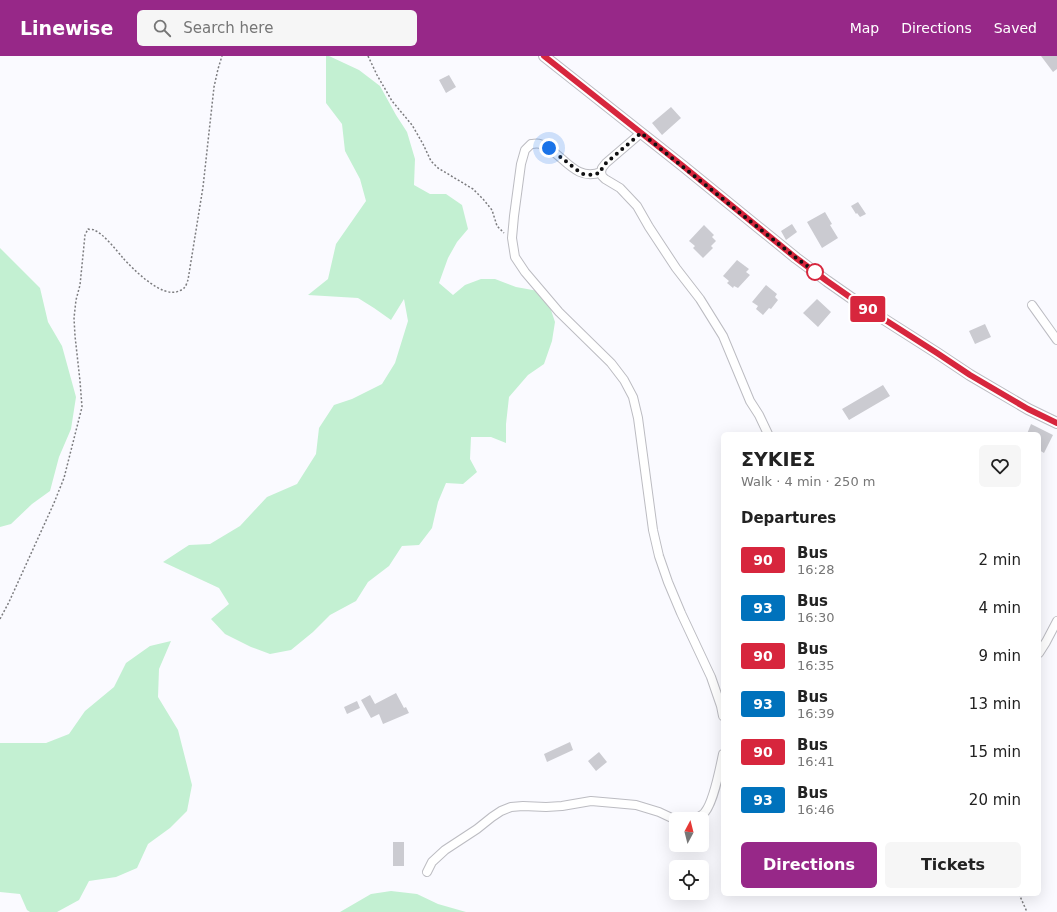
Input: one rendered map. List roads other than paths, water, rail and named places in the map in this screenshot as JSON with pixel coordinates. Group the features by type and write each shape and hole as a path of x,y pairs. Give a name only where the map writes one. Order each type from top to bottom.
{"street":[{"path":"544,56 796,258 857,302 998,392 1057,423"},
{"path":"641,133 606,163 601,172 594,175 582,174 549,148 539,144 531,144 525,150 521,164 512,238 515,257 525,272 559,312 611,363 624,380 633,397 638,418 659,556 681,613 711,677 721,706"},
{"path":"601,172 605,179 620,188 637,206 676,268 700,299 723,336 750,401 767,432"},
{"path":"1032,305 1057,340"},
{"path":"1041,650 1057,621"},
{"path":"705,812 712,800 721,766"},
{"path":"427,872 432,862 445,850 501,811 511,807 562,806 591,801 636,805 669,817"}]}
